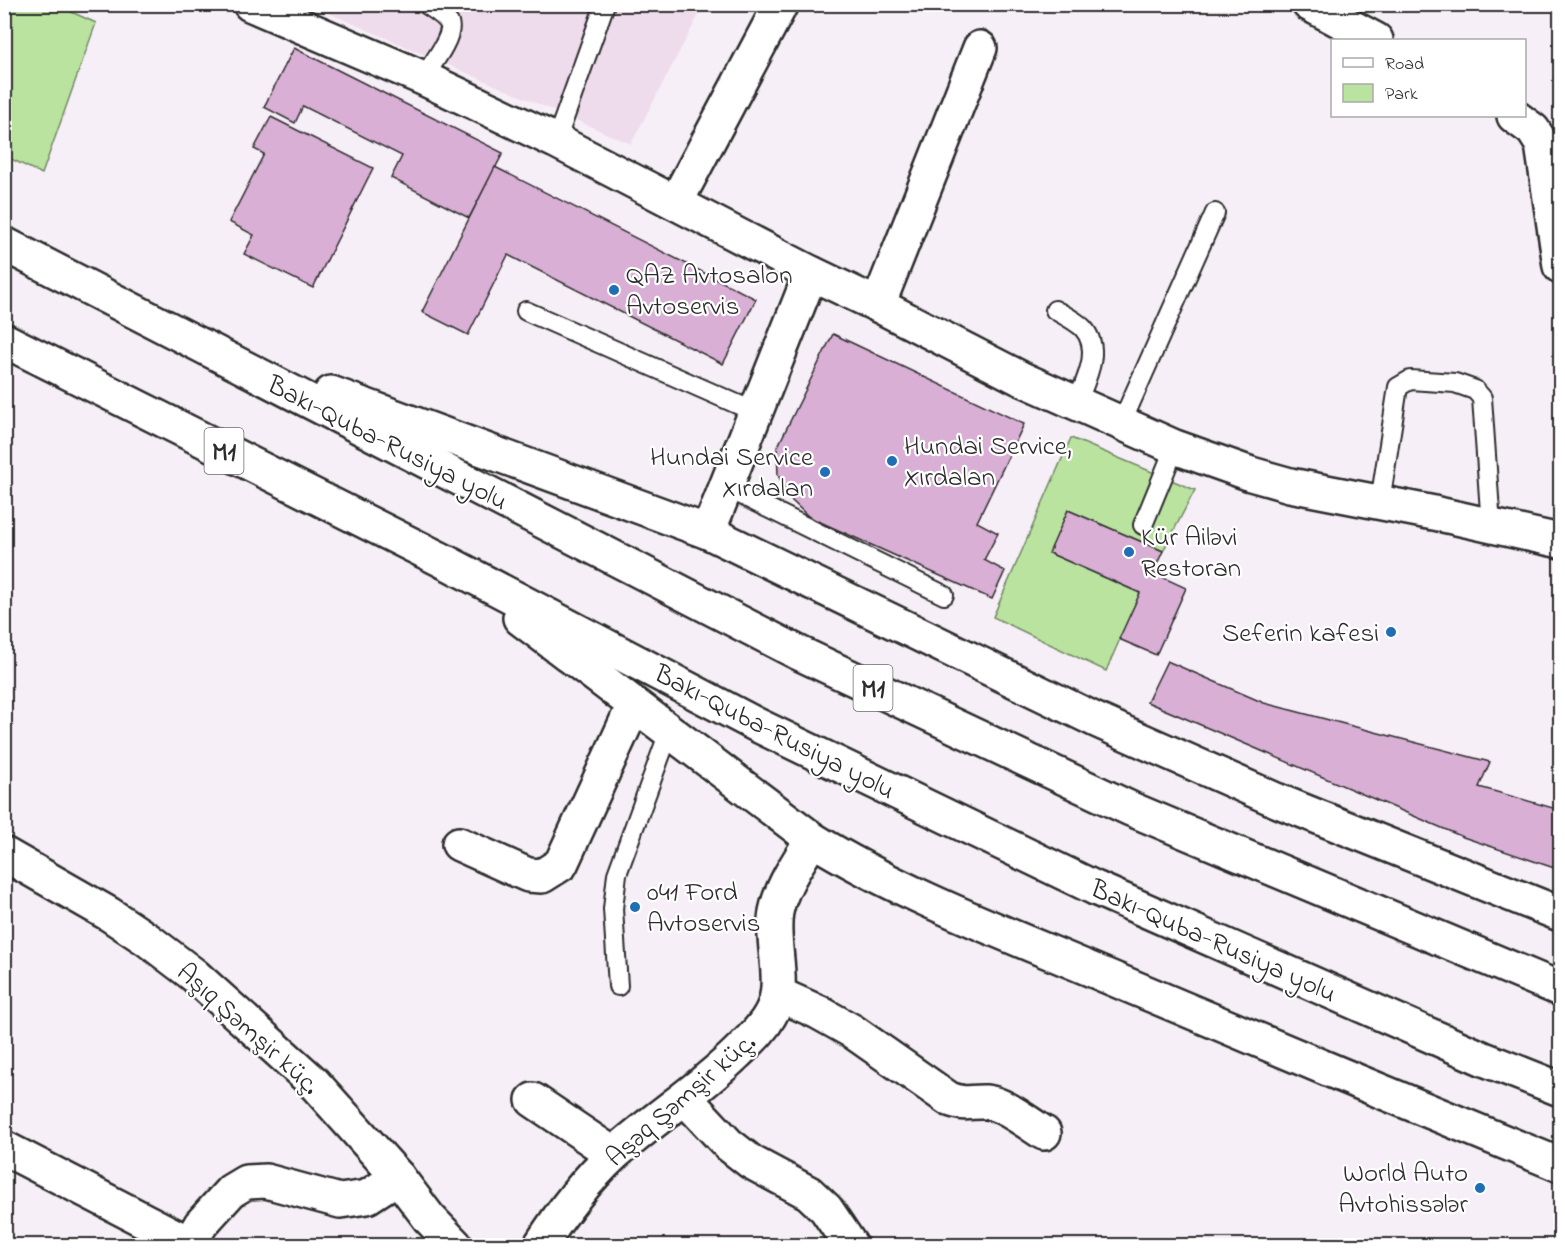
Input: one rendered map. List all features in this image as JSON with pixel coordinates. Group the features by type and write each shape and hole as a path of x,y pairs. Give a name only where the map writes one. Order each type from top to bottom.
{"main road":[{"path":"250,4 423,78 556,141 1010,373 1076,405 1175,447 1290,485 1560,541"},
{"path":"676,202 781,4"},
{"path":"1309,4 1374,39"},
{"path":"878,304 980,48"},
{"path":"1516,117 1533,130 1542,144 1560,266"},
{"name":"Bakı-Quba-Rusiya yolu","path":"4,244 800,653 1131,809 1560,988"},
{"path":"708,532 811,273"},
{"name":"Bakı-Quba-Rusiya yolu","path":"4,340 444,561 755,724 1095,888 1484,1059 1560,1089"},
{"path":"204,347 559,475 708,532 1098,721 1276,800 1560,914"},
{"path":"444,561 812,839 858,866 962,915 1560,1165"},
{"path":"459,844 528,875 542,876 561,864 634,705"},
{"name":"Aşəq Şəmşir küç.","path":"540,1245 561,1215 613,1154 724,1066 756,1035 771,1014 778,994 774,930 780,896 812,839"},
{"name":"Aşıq Şəmşir küç.","path":"4,854 109,914 194,975 313,1082 398,1177 429,1218 456,1245"},
{"path":"778,994 852,1031 949,1099 964,1105 987,1102 996,1105 1044,1133"},
{"path":"685,1098 728,1144 751,1162 809,1193 826,1209 851,1245"},
{"path":"533,1100 613,1154"},
{"path":"4,1148 188,1244 201,1224 231,1191 246,1182 266,1181 340,1202 367,1197 398,1177"}],"lane":[{"path":"423,78 450,34 449,23 426,4"},
{"path":"556,141 605,4"},
{"path":"1121,424 1215,213"},
{"path":"1055,310 1082,327 1090,339 1092,359 1076,405"},
{"path":"526,311 755,412"},
{"path":"1380,502 1398,387 1410,380 1455,383 1475,390 1482,398 1491,526"},
{"path":"1143,525 1175,447"},
{"path":"725,487 944,595"},
{"path":"618,986 613,909 616,874 669,732"}],"shaded area":[{"path":"310,5 704,5 631,144"}],"green space":[{"path":"4,5 56,5 96,23 42,174 5,156"},
{"path":"1071,438 1195,490 1163,551 1068,510 1050,553 1140,593 1106,671 993,617"}],"building":[{"path":"294,48 503,153 469,218 391,178 402,156 303,106 295,123 264,107"},
{"path":"271,117 373,168 313,288 244,254 254,235 229,222 264,154 254,149"},
{"path":"495,167 756,299 723,364 508,255 468,335 422,312"},
{"name":"Hundai Service, Xırdalan","path":"833,334 1024,424 977,522 998,533 984,560 1005,571 992,599 809,517 790,499 778,475 777,448"},
{"path":"1068,510 1163,551 1153,573 1186,588 1156,655 1119,639 1140,593 1049,553"},
{"path":"1167,661 1264,703 1490,762 1479,787 1560,810 1560,870 1463,837 1147,702"}],"place":[{"name":"QAZ Avtosalon Avtoservis","path":"614,290"},
{"name":"Hundai Service, Xırdalan","path":"892,461"},
{"name":"Hundai Service Xırdalan","path":"825,472"},
{"name":"Kür Ailəvi Restoran","path":"1129,552"},
{"name":"Seferin kafesi","path":"1391,632"},
{"name":"041 Ford Avtoservis","path":"635,907"},
{"name":"World Auto Avtohissələr","path":"1480,1188"}]}
